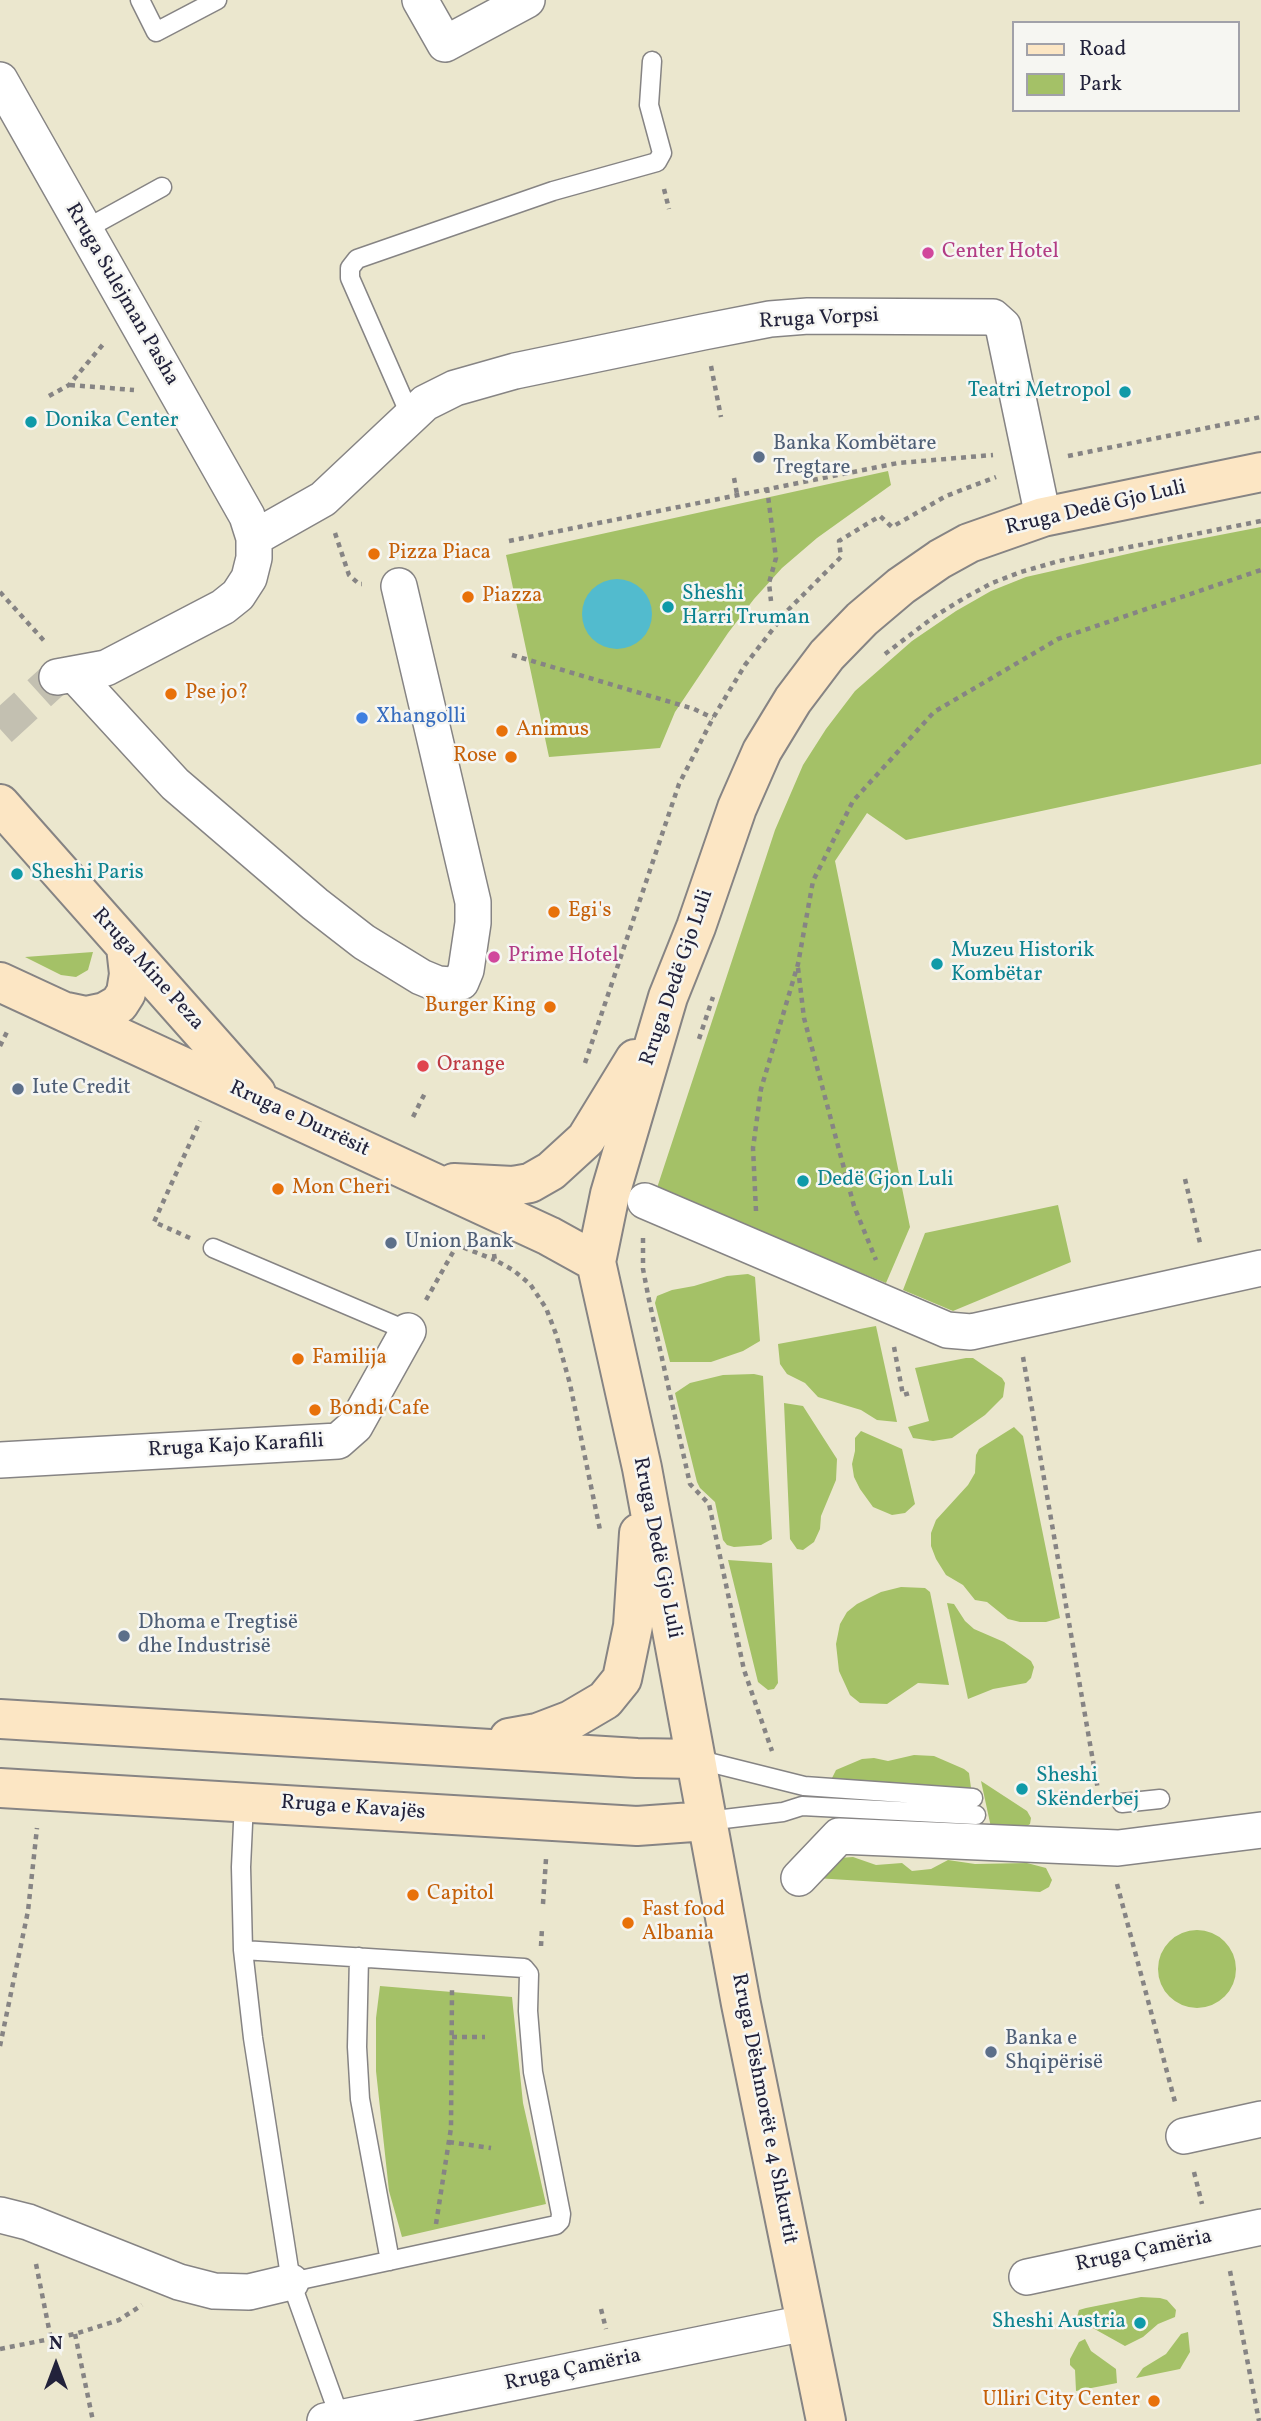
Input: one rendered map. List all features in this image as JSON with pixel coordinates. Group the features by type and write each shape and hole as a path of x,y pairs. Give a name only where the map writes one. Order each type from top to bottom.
{"main road":[{"name":"Rruga Dedë Gjo Luli","path":"704,1809 642,1468 596,1262 610,1194 668,997 696,927 737,807 762,751 793,700 827,654 901,586 940,559 969,542 1043,517 1261,472"},
{"name":"Rruga Mine Peza","path":"0,804 267,1105"},
{"path":"61,1011 86,1016 105,1012 119,1004 126,993 129,974 126,947"},
{"name":"Rruga e Durrësit","path":"0,982 549,1236 596,1262"},
{"path":"431,1182 513,1186 530,1183 551,1171 586,1139 623,1082 668,997"},
{"path":"457,1746 537,1733 571,1720 605,1700 622,1679 633,1626 642,1468"},
{"path":"0,1719 637,1758 696,1759"},
{"name":"Rruga e Kavajës","path":"0,1788 637,1826 704,1809"},
{"name":"Rruga Dëshmorët e 4 Shkurtit","path":"704,1809 826,2421"}],"street":[{"path":"420,0 445,44 527,0"},
{"name":"Rruga Sulejman Pasha","path":"0,80 247,516 254,538 254,558 249,578 238,595 223,607 106,668 65,676"},
{"name":"Rruga Vorpsi","path":"254,538 323,499 425,404 455,388 515,371 770,318 808,316 993,317 1003,326 1043,517"},
{"path":"65,676 175,784 315,904 364,942 421,977 438,984 451,985 461,982 466,971 473,923 473,902 399,586"},
{"path":"645,1201 947,1331 971,1332 1261,1268"},
{"name":"Rruga Kajo Karafili","path":"0,1460 338,1441 355,1426 408,1331"},
{"path":"799,1878 839,1836 1108,1848 1261,1830"},
{"path":"1184,2136 1261,2119"},
{"path":"14,2218 178,2282 214,2291 249,2292 292,2282"},
{"name":"Rruga Çamëria","path":"1027,2277 1261,2227"},
{"name":"Rruga Çamëria","path":"333,2419 805,2323"}],"lane":[{"path":"140,0 156,32 217,0"},
{"path":"411,417 350,278 350,268 357,259 553,191 657,162 662,153 649,105 652,61"},
{"path":"84,230 162,187"},
{"path":"213,1248 408,1331"},
{"path":"696,1759 804,1786 975,1806 802,1806 783,1812 704,1809"},
{"name":"Rruga Çamëria","path":"244,1802 241,1867 243,1950 253,2038 292,2282 333,2419"},
{"path":"1123,1808 1161,1803"},
{"path":"243,1950 524,1968 529,1974 528,2011 533,2072 561,2214 560,2221 556,2225 292,2282"},
{"path":"359,1957 357,2047 360,2099 390,2260"}],"path":[{"path":"703,332 721,417"},
{"path":"49,396 69,385 107,339"},
{"path":"69,385 132,391"},
{"path":"509,541 898,463 1029,453"},
{"path":"734,478 737,494"},
{"path":"767,488 776,558 769,583 771,601"},
{"path":"323,499 349,575 359,584 399,586"},
{"path":"581,1074 678,784 713,718 739,673 787,611 841,557 839,541 880,516"},
{"path":"881,658 956,603 992,583 1021,572 1059,561 1261,521"},
{"path":"759,1250 752,1148 761,1089 798,964 813,881 853,801 934,712 1058,639 1261,570"},
{"path":"0,592 65,676"},
{"path":"512,654 694,709 713,718"},
{"path":"798,964 804,1018 854,1206 876,1261 885,1304"},
{"path":"695,1052 717,986"},
{"path":"0,1046 7,1032"},
{"path":"413,1117 426,1091"},
{"path":"200,1121 154,1222 213,1248"},
{"path":"1185,1180 1202,1247"},
{"path":"645,1201 643,1269 665,1376 690,1484 709,1504 744,1670 763,1726"},
{"path":"483,1205 495,1260"},
{"path":"408,1331 457,1245 495,1260 530,1284 546,1308 570,1384 601,1538"},
{"path":"1017,1322 1108,1848 1184,2136 1217,2237 1259,2421"},
{"path":"898,1370 903,1395 909,1393"},
{"path":"0,2046 28,1911 37,1828"},
{"path":"543,1904 546,1853"},
{"path":"435,2229 449,2142 452,1992"},
{"path":"452,2037 485,2037"},
{"path":"449,2142 491,2148"},
{"path":"14,2218 51,2339"},
{"path":"0,2348 75,2334 119,2320 178,2282"},
{"path":"75,2334 93,2421"}],"green space":[{"path":"888,471 891,485 817,538 782,568 754,599 675,712 660,748 549,757 506,555"},
{"path":"1261,527 1261,764 906,840 867,813 835,861 910,1227 886,1283 656,1191 775,830 803,765 855,691 912,641 991,591 1026,577"},
{"path":"93,952 88,970 76,977 61,975 25,957"},
{"path":"1058,1205 1071,1262 953,1311 903,1290 925,1233"},
{"path":"748,1274 755,1277 760,1341 743,1351 711,1362 670,1362 655,1303 657,1296 727,1276"},
{"path":"876,1326 897,1422 877,1420 861,1410 818,1397 805,1383 787,1374 780,1364 778,1344"},
{"path":"973,1358 1002,1378 1005,1383 1003,1397 985,1415 952,1438 933,1441 913,1438 908,1427 929,1421 915,1368"},
{"path":"723,1375 763,1376 772,1539 761,1545 734,1547 723,1540 715,1502 697,1482 675,1393 690,1383"},
{"path":"784,1403 803,1406 837,1459 836,1480 821,1516 820,1529 814,1542 803,1550 797,1549 790,1539"},
{"path":"1014,1427 1023,1436 1060,1618 1046,1622 1008,1619 987,1602 975,1600 963,1585 946,1575 931,1546 931,1533 936,1520 968,1485 975,1473 979,1449"},
{"path":"861,1431 902,1449 915,1504 905,1513 892,1515 873,1507 860,1489 852,1464 855,1438"},
{"path":"728,1560 772,1563 778,1683 774,1689 768,1690 758,1682"},
{"path":"901,1587 925,1588 930,1592 949,1685 918,1683 887,1704 860,1703 850,1695 839,1671 836,1644 840,1624 847,1612 857,1604 881,1592"},
{"path":"947,1603 954,1604 974,1629 1004,1642 1031,1661 1034,1667 1031,1678 1026,1683 993,1689 968,1699"},
{"path":"914,1755 934,1756 964,1769 969,1773 971,1788 831,1780 836,1770 862,1759 888,1761"},
{"path":"981,1781 1027,1811 1031,1818 1030,1824 1024,1828 992,1832"},
{"path":"853,1857 876,1865 902,1863 912,1871 931,1869 948,1860 975,1864 1027,1863 1046,1868 1052,1880 1049,1887 1040,1892 815,1878 839,1858"},
{"path":"1197,1930 1212,1933 1229,1947 1236,1969 1233,1984 1219,2001 1197,2008 1182,2005 1165,1991 1158,1969 1161,1954 1175,1937"},
{"path":"380,1986 512,1997 523,2103 546,2204 402,2237 389,2191 376,2071 376,2018"},
{"path":"1141,2297 1167,2300 1176,2310 1175,2317 1158,2324 1143,2337 1125,2346 1077,2317 1079,2310"},
{"path":"1188,2332 1190,2352 1180,2369 1136,2378 1143,2368 1166,2354 1181,2334"},
{"path":"1085,2339 1091,2351 1116,2369 1117,2383 1076,2391 1075,2370 1070,2365 1070,2359 1079,2342"}],"water":[{"path":"617,579 636,585 646,595 652,614 646,633 636,643 617,649 598,643 588,633 582,614 588,595 598,585"}],"tunnel":[{"path":"0,729 57,677"}],"place":[{"name":"Center Hotel","path":"928,253"},
{"name":"Teatri Metropol","path":"1125,392"},
{"name":"Donika Center","path":"31,422"},
{"name":"Banka Kombëtare Tregtare","path":"759,457"},
{"name":"Pizza Piaca","path":"374,554"},
{"name":"Piazza","path":"468,597"},
{"name":"Sheshi Harri Truman","path":"668,607"},
{"name":"Pse jo?","path":"171,694"},
{"name":"Xhangolli","path":"362,718"},
{"name":"Animus","path":"502,731"},
{"name":"Rose","path":"511,757"},
{"name":"Sheshi Paris","path":"17,874"},
{"name":"Egi's","path":"554,912"},
{"name":"Prime Hotel","path":"494,957"},
{"name":"Muzeu Historik Kombëtar","path":"937,964"},
{"name":"Burger King","path":"550,1007"},
{"name":"Orange","path":"423,1066"},
{"name":"Iute Credit","path":"18,1089"},
{"name":"Dedë Gjon Luli","path":"803,1181"},
{"name":"Mon Cheri","path":"278,1189"},
{"name":"Union Bank","path":"391,1243"},
{"name":"Familija","path":"298,1359"},
{"name":"Bondi Cafe","path":"315,1410"},
{"name":"Dhoma e Tregtisë dhe Industrisë","path":"124,1636"},
{"name":"Sheshi Skënderbej","path":"1022,1789"},
{"name":"Capitol","path":"413,1895"},
{"name":"Fast food Albania","path":"628,1923"},
{"name":"Banka e Shqipërisë","path":"991,2052"},
{"name":"Sheshi Austria","path":"1140,2323"},
{"name":"Ulliri City Center","path":"1154,2401"}]}
